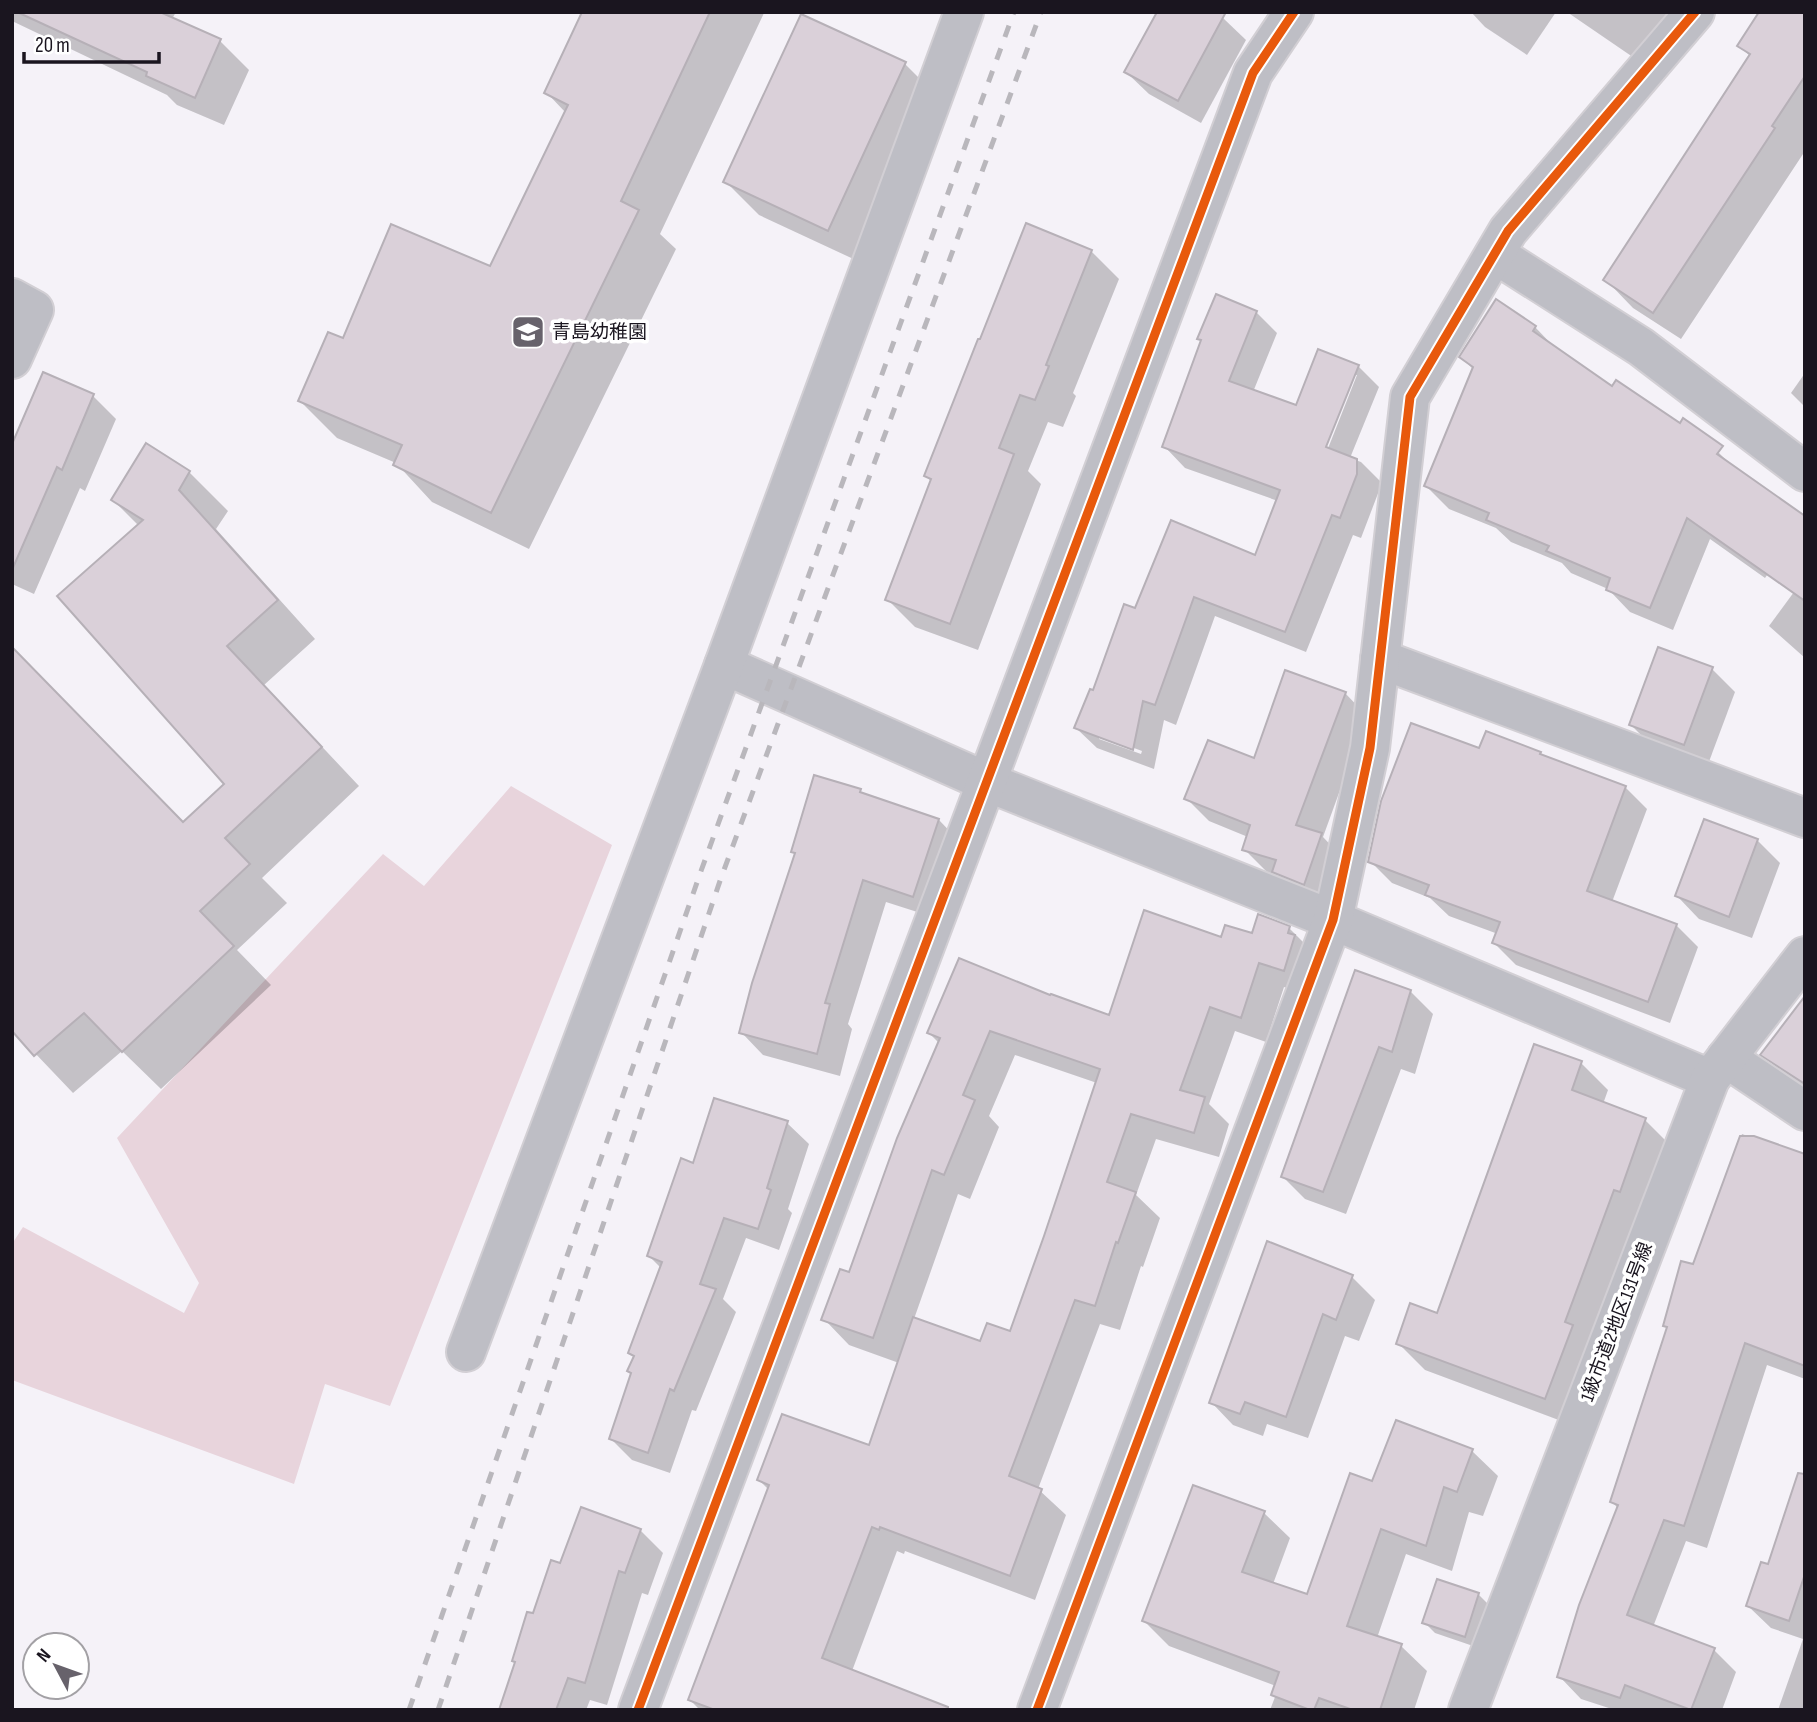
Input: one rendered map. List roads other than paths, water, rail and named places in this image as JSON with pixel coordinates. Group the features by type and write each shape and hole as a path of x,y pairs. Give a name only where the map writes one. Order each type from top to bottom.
{"street":[{"path":"466,1352 724,665 964,12"},
{"path":"638,1710 1253,74 1294,12"},
{"path":"1037,1710 1333,920 1370,748 1410,397 1508,231 1695,12"},
{"path":"1495,254 1641,347 1805,472"},
{"path":"12,298 34,310 12,359"},
{"path":"1380,659 1805,818"},
{"path":"724,665 987,782 1333,920 1718,1068 1805,1111"},
{"name":"1級市道2地区131号線","path":"1468,1710 1718,1068 1805,957"}],"railway":[{"path":"409,1710 701,871 1014,12"},
{"path":"438,1710 721,878 1041,12"}],"place":[{"name":"青島幼稚園","path":"528,332"}]}
